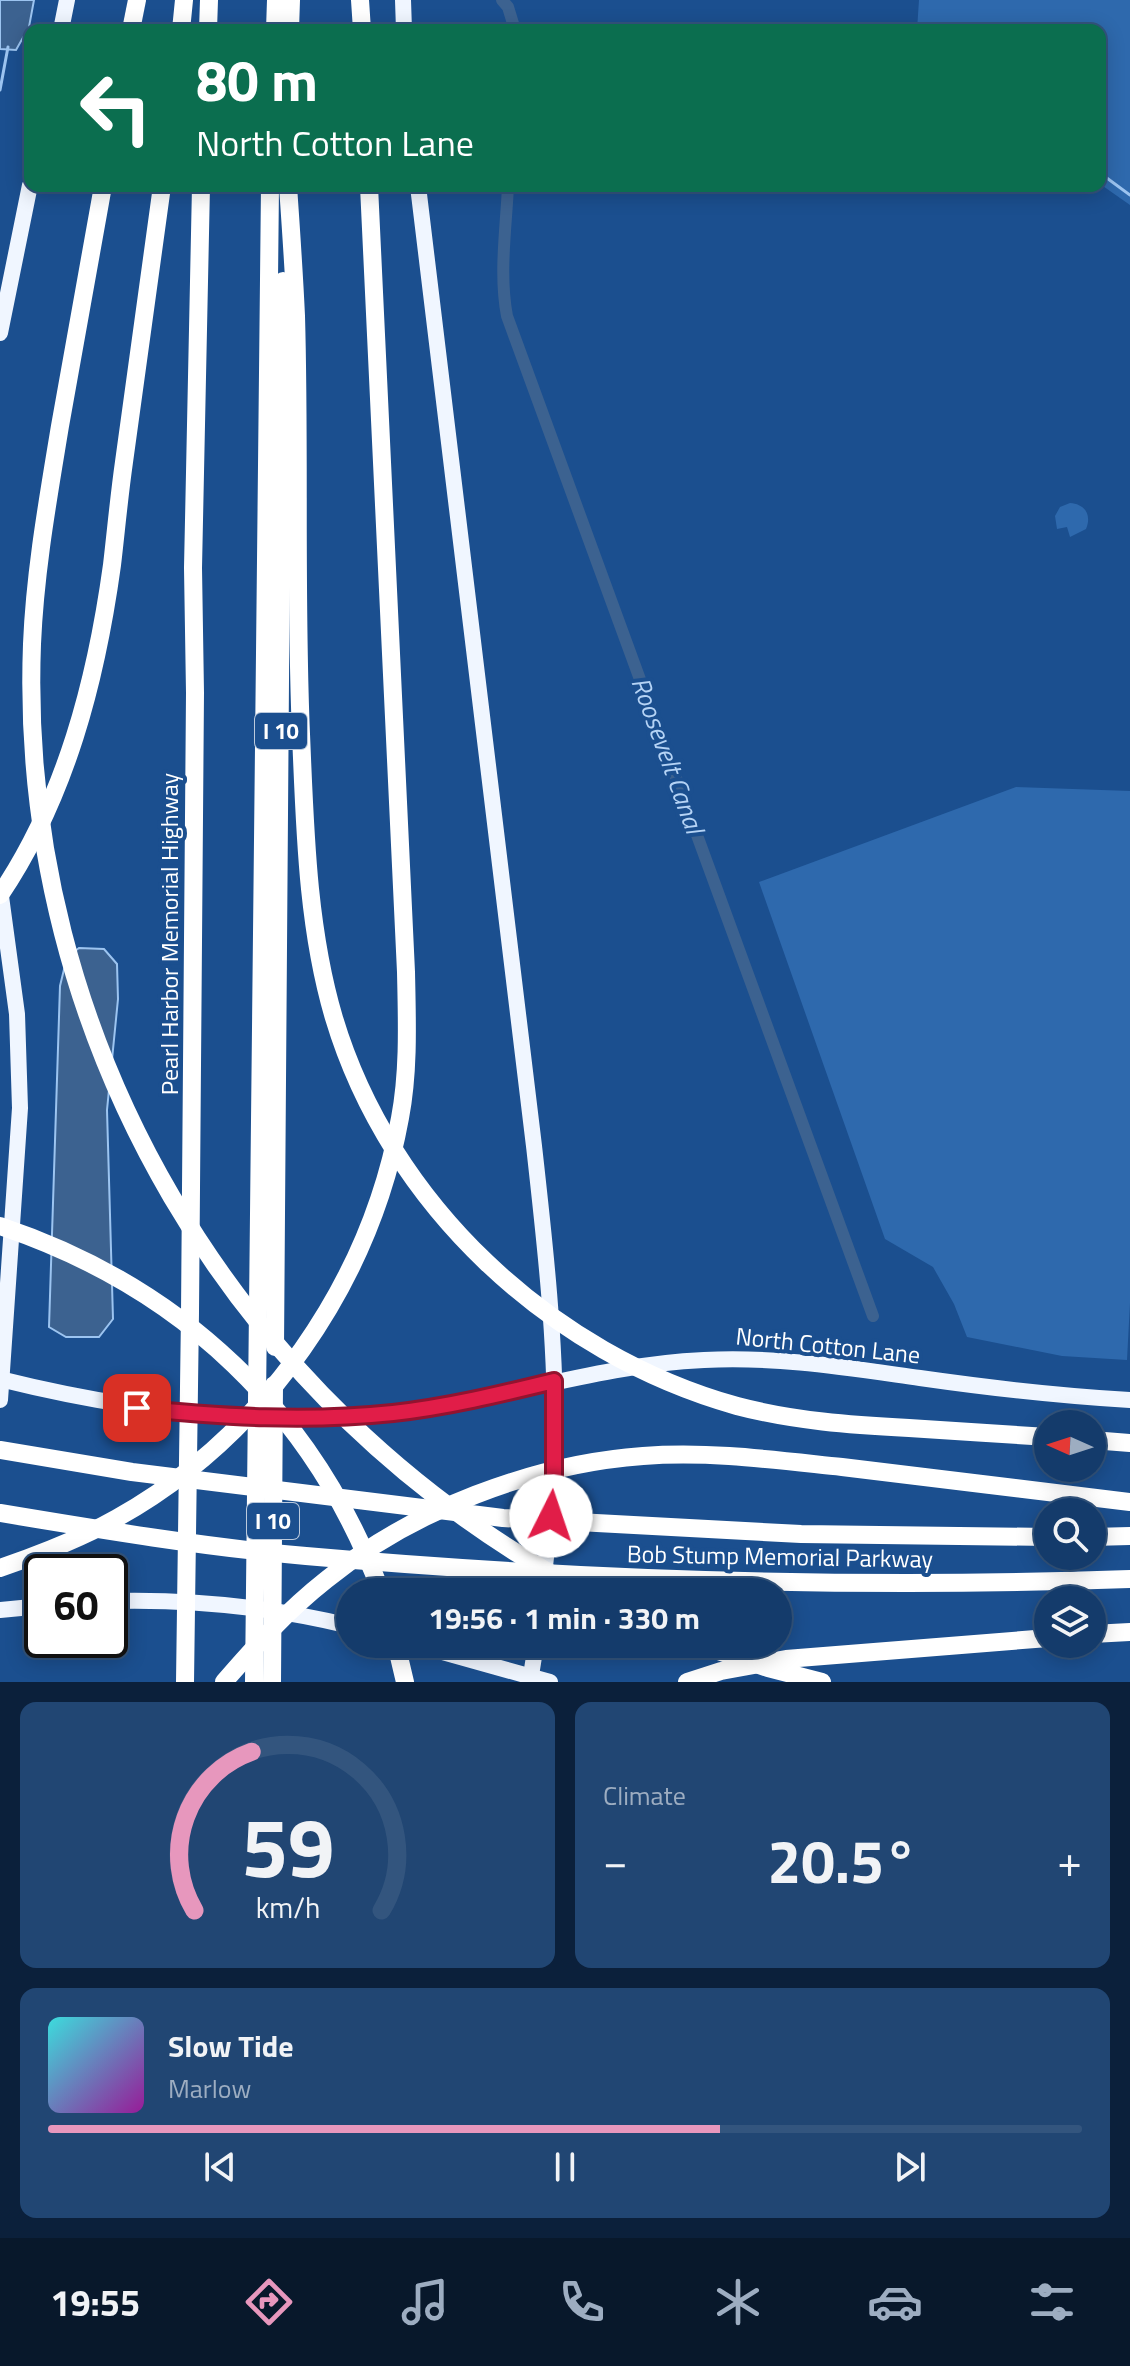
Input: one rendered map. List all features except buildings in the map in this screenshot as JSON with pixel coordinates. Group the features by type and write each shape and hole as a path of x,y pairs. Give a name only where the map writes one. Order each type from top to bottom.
{"highway":[{"path":"132,24 137,0"},
{"path":"182,24 184,0"},
{"path":"208,24 209,0"},
{"path":"275,24 276,0"},
{"path":"290,24 291,0"},
{"path":"360,0 362,24"},
{"path":"102,192 53,467 38,573 32,647 33,723 40,804 56,903 80,989 104,1059 143,1145 187,1223 244,1305 303,1377 419,1486 526,1560 559,1578"},
{"path":"0,895 30,846 50,804 75,735 92,672 112,565 161,192"},
{"name":"Pearl Harbor Memorial Highway","path":"185,1682 195,693 193,568 201,192"},
{"path":"266,1400 270,192"},
{"path":"286,192 296,315 298,651 310,883 322,967 335,1020 373,1115 389,1142 433,1204 493,1268 536,1305 588,1341 654,1375 716,1399 774,1415 826,1423 1034,1436"},
{"name":"I 10","path":"272,1682 263,1642 266,1400 276,1277 286,192"},
{"path":"0,1568 62,1545 140,1504 194,1465 255,1409 304,1347 339,1290 375,1210 392,1153 401,1116 406,985 369,192"},
{"path":"0,1226 65,1250 155,1300 227,1358 287,1423 323,1473 355,1527 375,1578"},
{"path":"1106,1441 1130,1443"},
{"name":"Bob Stump Memorial Parkway","path":"0,1450 148,1475 503,1518 801,1534 1034,1537"},
{"path":"224,1682 277,1623 327,1579 382,1542 435,1514 502,1485 562,1469 641,1456 707,1454 873,1470 1130,1502"},
{"name":"Bob Stump Memorial Parkway","path":"0,1513 304,1556 559,1573 800,1582 1007,1584 1130,1579"},
{"path":"1106,1537 1130,1536"},
{"path":"1106,1633 1130,1632"},
{"path":"687,1682 721,1671 786,1659 1034,1639"},
{"path":"254,1682 263,1642"},
{"path":"399,1658 405,1682"},
{"path":"739,1658 822,1682"}],"main road":[{"path":"62,24 67,0"},
{"path":"403,0 404,24"},
{"path":"0,333 29,192"},
{"path":"419,192 550,1291 554,1381 553,1491 544,1578"},
{"path":"0,889 17,1014 20,1108 0,1400"},
{"name":"North Cotton Lane","path":"1,1379 137,1408 289,1418 395,1413 587,1374 712,1359 811,1364 1023,1391 1130,1400"},
{"path":"128,1601 170,1601 249,1608 336,1624"},
{"path":"0,1610 24,1608"},
{"path":"461,1658 550,1682"},
{"path":"531,1679 534,1658"}],"shaded area":[{"path":"0,0 34,0 30,24 24,24 24,36 16,50 0,49"},
{"path":"919,0 1130,0 1130,205 1106,188 1106,24 917,24"},
{"path":"1070,503 1083,508 1088,519 1086,529 1070,537 1067,527 1057,529 1055,516 1060,507"},
{"path":"1016,787 1130,791 1130,1303 1127,1360 1062,1356 967,1337 954,1304 933,1267 885,1239 759,882"},
{"path":"79,948 104,949 117,964 118,999 107,1110 113,1319 99,1337 66,1337 49,1327 60,986 67,957"}],"waterway":[{"name":"Roosevelt Canal","path":"502,0 508,7 513,24"},
{"path":"0,90 8,47"},
{"path":"1106,177 1130,195"},
{"name":"Roosevelt Canal","path":"508,192 503,268 507,316 873,1316"}],"route":[{"path":"137,1408 289,1418 395,1413 554,1381 551,1516"}]}
